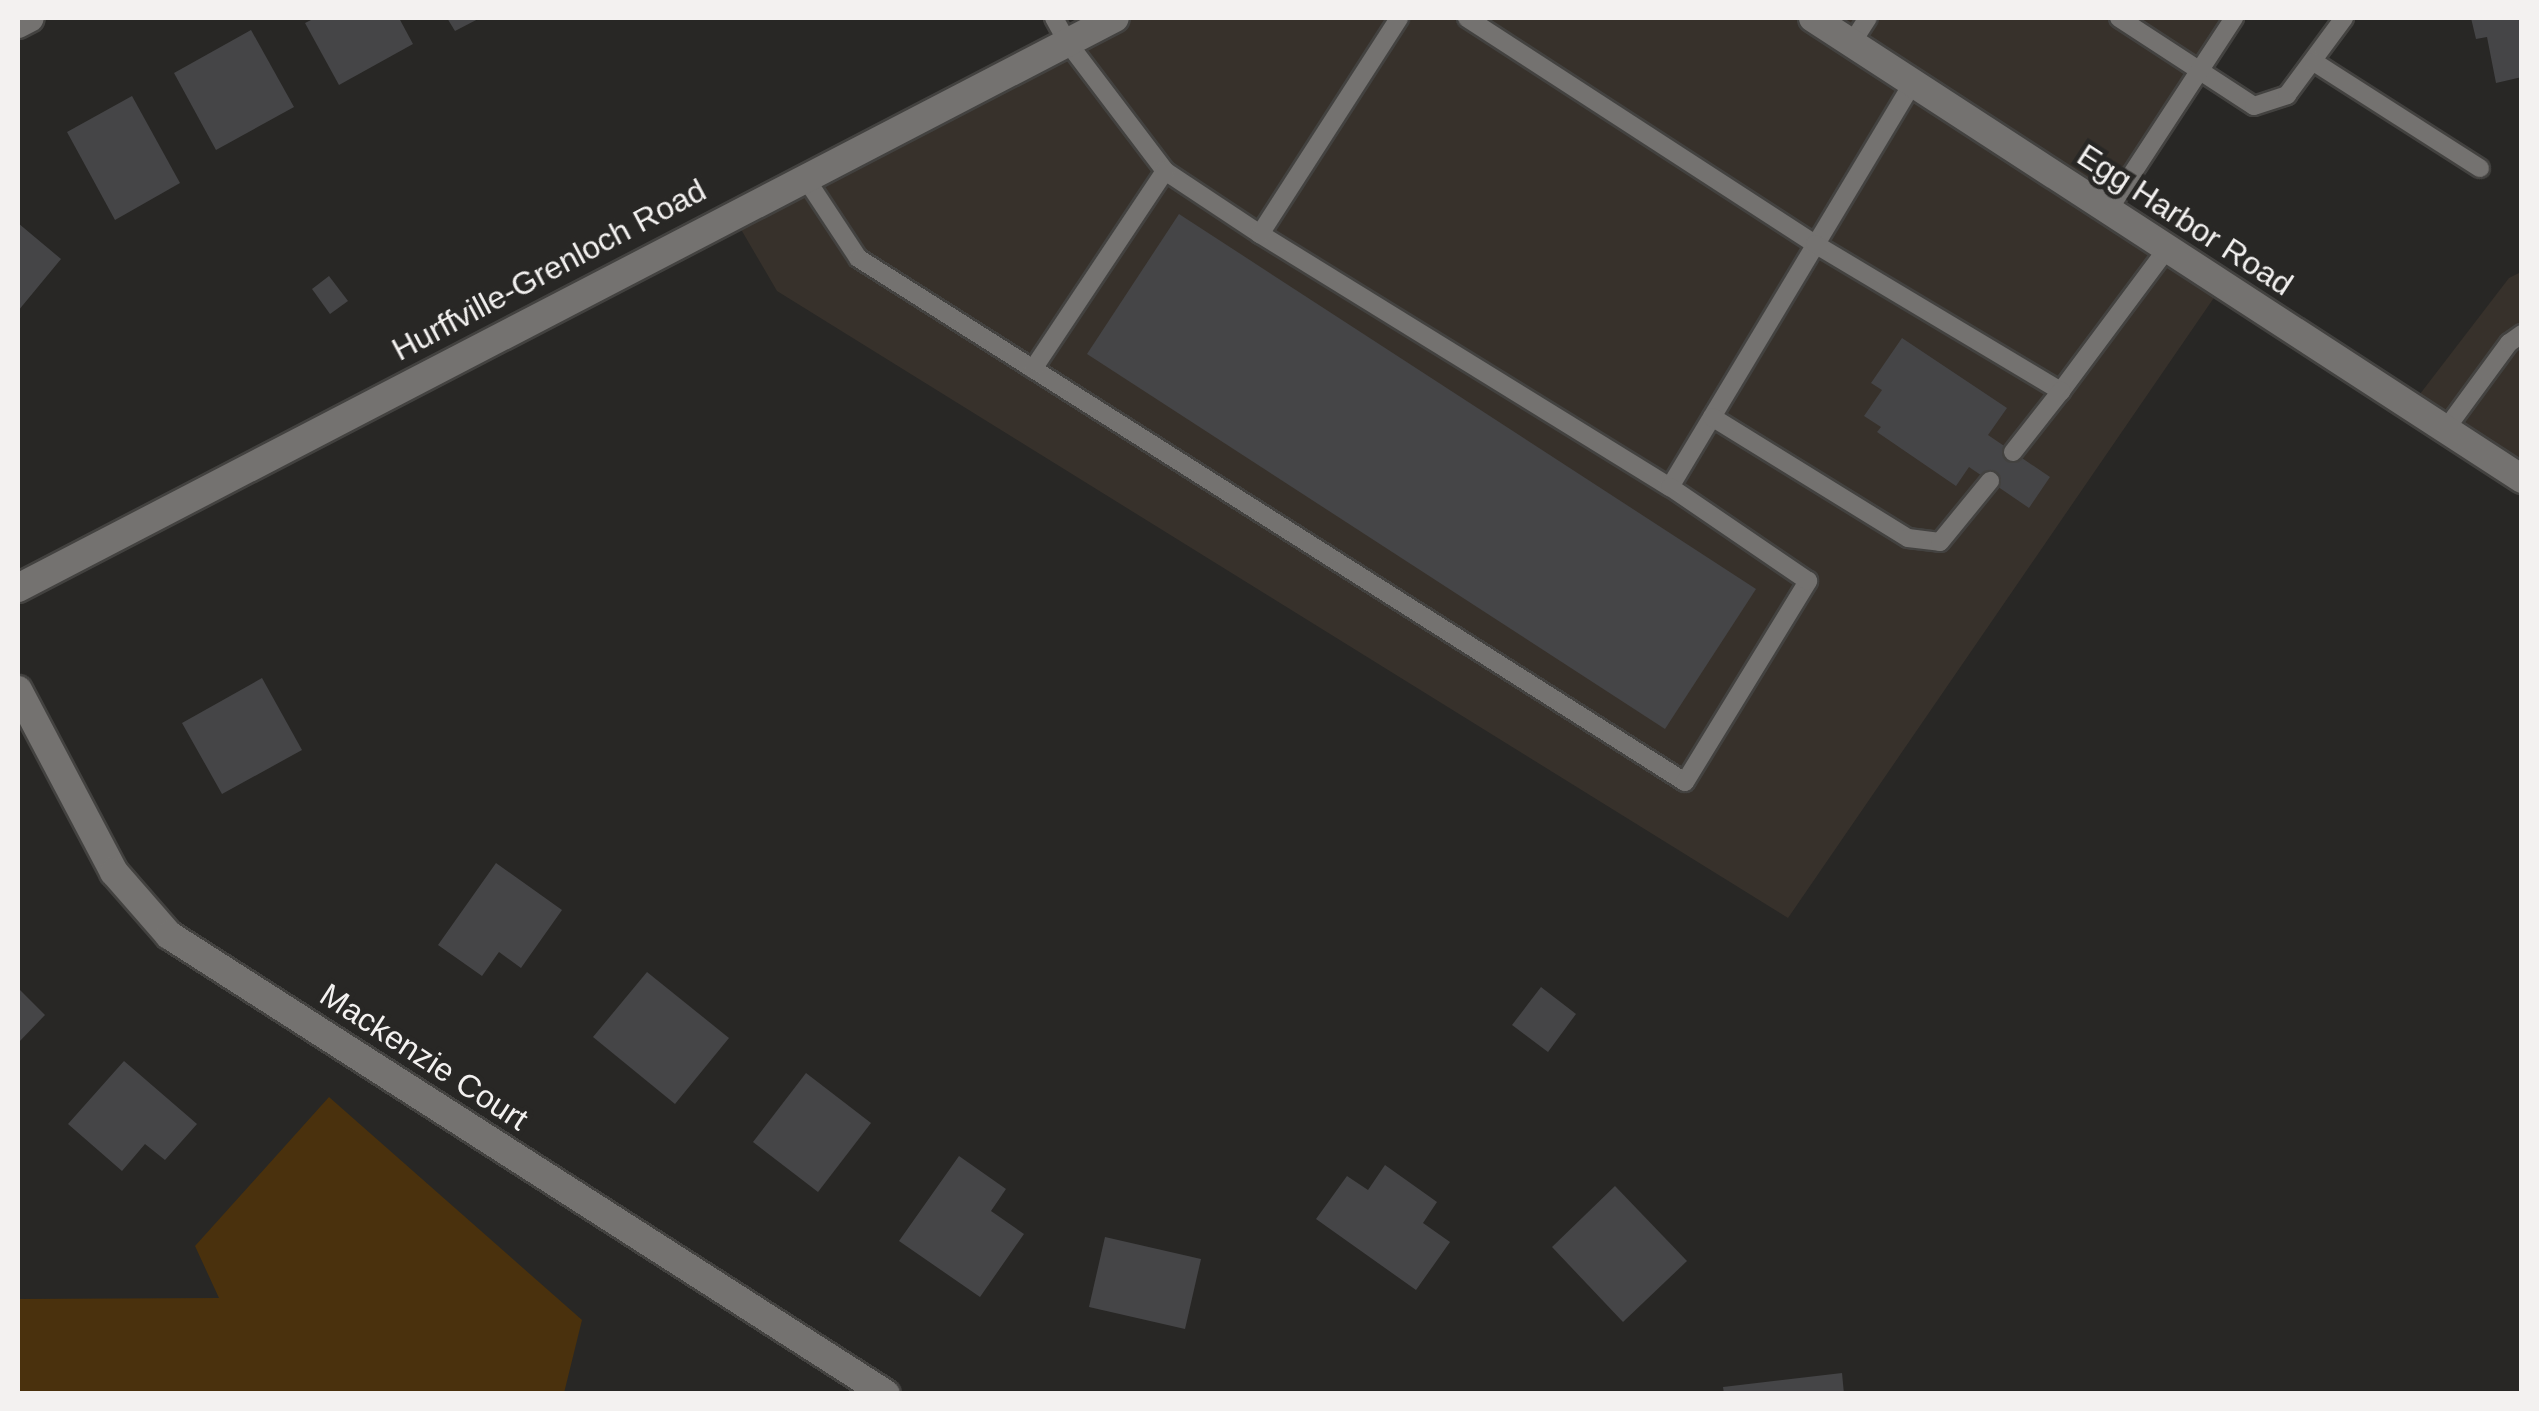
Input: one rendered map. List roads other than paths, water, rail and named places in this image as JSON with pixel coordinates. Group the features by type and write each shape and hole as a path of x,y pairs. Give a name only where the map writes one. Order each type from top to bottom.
{"main road":[{"path":"18,24 30,18"},
{"name":"Hurffville-Grenloch Road","path":"18,588 804,176 1115,18"},
{"name":"Egg Harbor Road","path":"1812,18 2522,479"},
{"name":"Mackenzie Court","path":"18,690 114,872 168,935 886,1394"}],"lane":[{"path":"804,176 858,258 1686,782 1808,581 1670,487 1260,234 1165,170 1068,43 1054,18"},
{"path":"1260,234 1400,18"},
{"path":"1467,18 1815,244 2060,391"},
{"path":"1851,44 1868,18"},
{"path":"2119,18 2254,106 2288,96 2344,18"},
{"path":"2108,212 2234,18"},
{"path":"2314,62 2480,168"},
{"path":"1670,487 1912,86"},
{"path":"1033,369 1165,170"},
{"path":"2013,452 2166,250"},
{"path":"2445,430 2509,343 2522,334"},
{"path":"1712,417 1908,538 1940,542 1990,481"}]}
